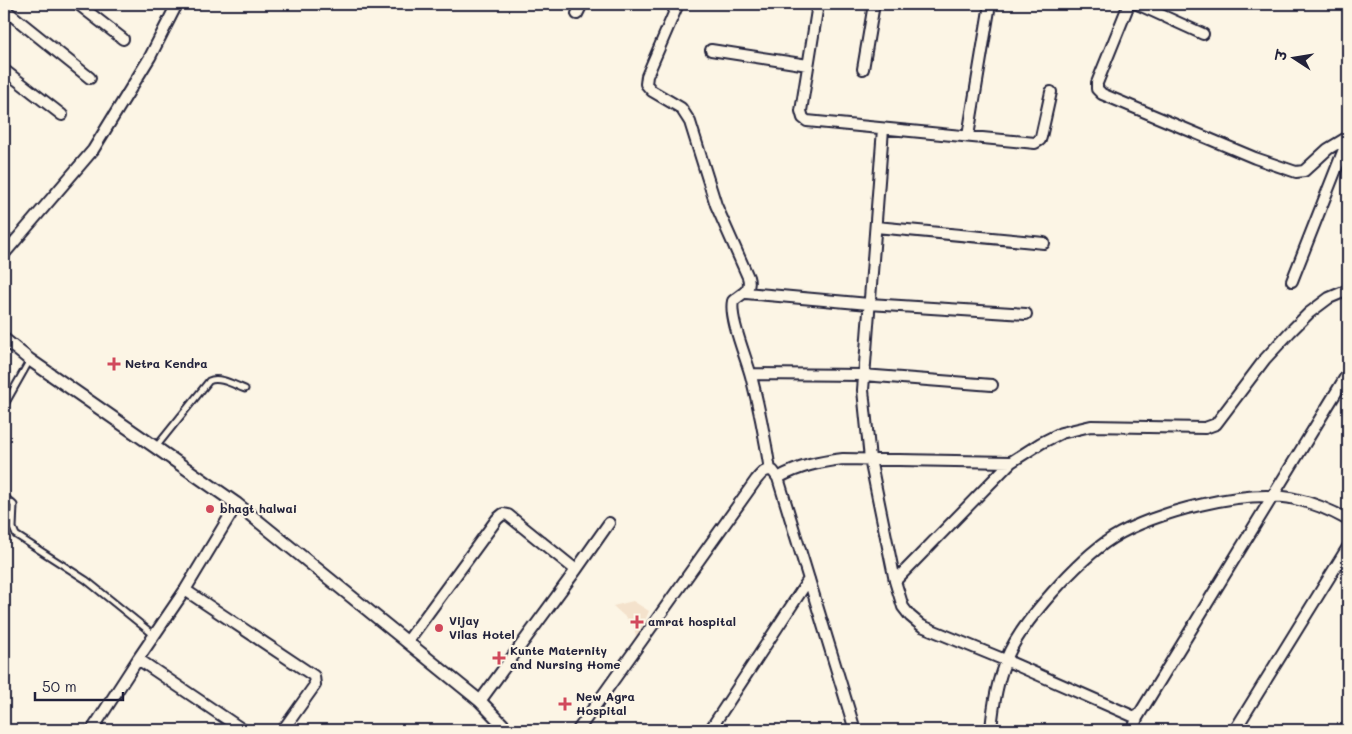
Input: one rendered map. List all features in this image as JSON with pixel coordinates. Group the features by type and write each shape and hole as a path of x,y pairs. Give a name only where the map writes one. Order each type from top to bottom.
{"street":[{"path":"78,4 122,39"},
{"path":"4,254 93,150 150,57 177,4"},
{"path":"577,14 582,4"},
{"path":"678,4 647,76 646,84 652,91 681,108 690,122 716,205 748,277 750,285 746,292 734,302 732,312 751,374 770,470"},
{"path":"818,4 801,110 804,119 815,123 1030,143 1038,142 1041,137 1051,92"},
{"path":"863,69 874,4"},
{"path":"968,136 990,4"},
{"path":"1130,4 1097,83 1097,89 1102,94 1255,158 1296,172 1304,171 1328,149 1348,138"},
{"path":"1137,4 1203,34"},
{"path":"4,9 90,78"},
{"path":"711,50 808,65"},
{"path":"4,70 62,115"},
{"path":"884,128 863,375 863,405 870,459 895,580 903,606 910,616 922,626 1006,660 1137,718"},
{"path":"1292,281 1348,138"},
{"path":"876,226 1044,243"},
{"path":"895,580 1011,462 1061,432 1075,428 1100,426 1195,428 1211,426 1220,420 1265,359 1309,312 1329,298 1348,290"},
{"path":"746,292 869,304 1026,314"},
{"path":"4,339 30,360 237,504 480,701 508,730"},
{"path":"1133,730 1137,718 1348,373"},
{"path":"751,374 863,375 992,385"},
{"path":"778,478 803,466 821,461 870,459 1011,462"},
{"path":"578,730 756,480 764,472 770,470 774,471 778,478 855,730"},
{"path":"991,730 998,686 1006,660 1023,628 1068,576 1111,538 1147,521 1196,507 1246,498 1272,496 1294,498 1348,520"},
{"path":"92,730 185,590 237,504"},
{"path":"407,642 497,519 503,514 508,514 576,570"},
{"path":"480,701 609,523"},
{"path":"1235,730 1348,548"},
{"path":"710,730 809,579"},
{"path":"185,590 314,676 315,685 283,730"},
{"path":"138,659 243,730"}],"lane":[{"path":"4,406 30,360"},
{"path":"156,447 208,381 213,379 219,380 245,389"},
{"path":"4,496 14,503 12,528 16,535 86,580 154,635"}],"shaded area":[{"name":"amrat hospital","path":"633,601 649,611 637,640 633,624 613,606"}],"place":[{"name":"Netra Kendra","path":"114,364"},
{"name":"bhagt halwai","path":"210,509"},
{"name":"amrat hospital","path":"637,622"},
{"name":"Vijay Vilas Hotel","path":"439,628"},
{"name":"Kunte Maternity and Nursing Home","path":"499,658"},
{"name":"New Agra Hospital","path":"565,704"}]}
